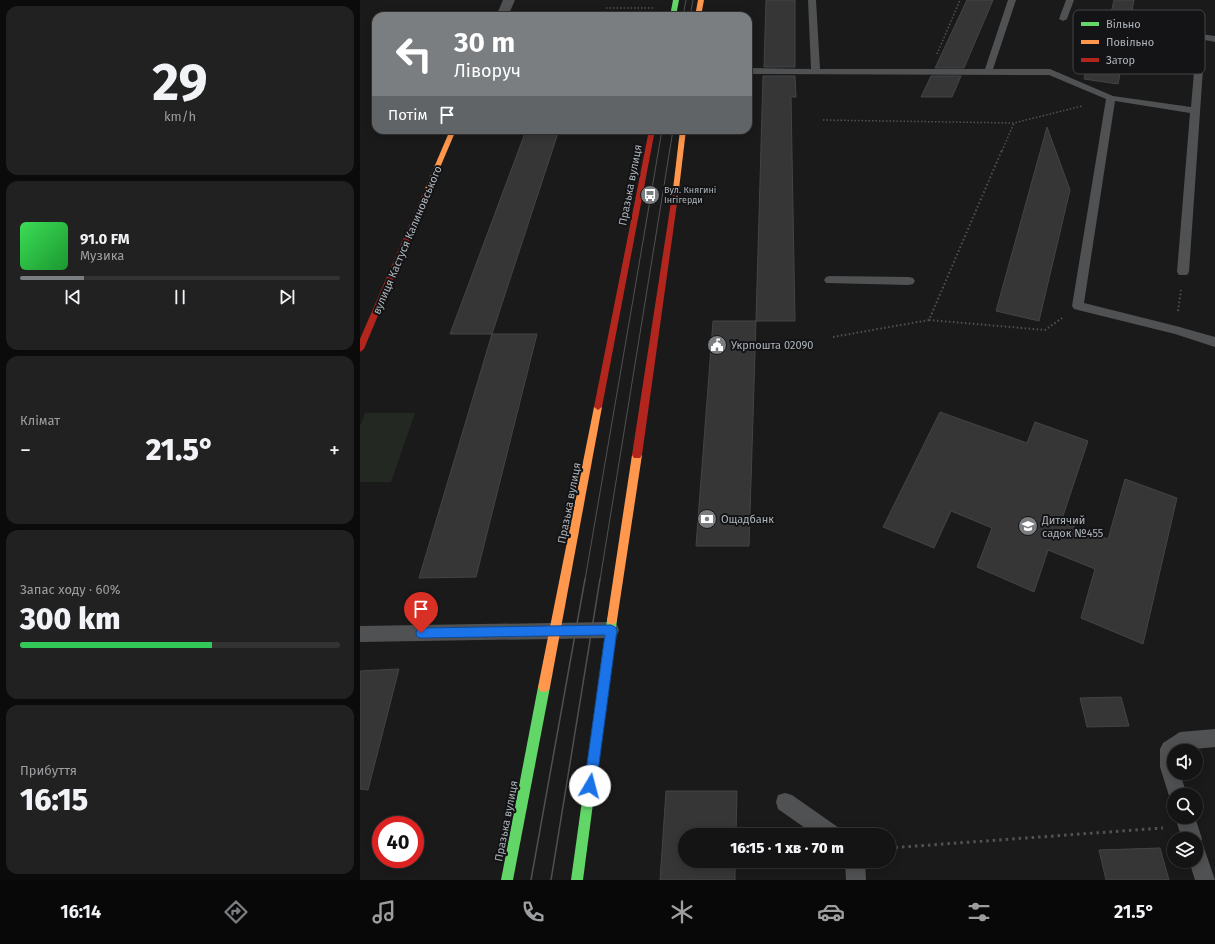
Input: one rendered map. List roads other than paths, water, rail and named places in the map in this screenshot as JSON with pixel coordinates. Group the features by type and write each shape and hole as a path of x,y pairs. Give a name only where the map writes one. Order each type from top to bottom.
{"street":[{"path":"504,12 509,0"},
{"path":"674,12 676,0"},
{"path":"699,12 701,0"},
{"name":"вулиця Кастуся Калиновського","path":"360,349 451,134"},
{"name":"Празька вулиця","path":"507,880 651,134"},
{"path":"577,880 611,630 671,231 683,134"}],"lane":[{"path":"812,0 816,71"},
{"path":"988,72 1012,0"},
{"path":"1063,19 1070,0"},
{"path":"1205,38 1215,39"},
{"path":"752,71 1050,72 1111,98 1196,111"},
{"path":"1183,272 1198,74"},
{"path":"1111,98 1078,306 1176,330 1214,343"},
{"path":"830,280 909,281"},
{"path":"360,634 611,630"},
{"path":"1176,788 1169,767 1169,749 1180,741 1215,738"},
{"path":"785,802 822,828"},
{"path":"855,868 856,880"},
{"path":"1201,868 1205,880"}],"tram line":[{"path":"684,12 686,0"},
{"path":"691,12 693,0"},
{"path":"585,580 661,134"},
{"path":"600,580 672,134"},
{"path":"531,880 585,579"},
{"path":"551,880 600,579"}],"place":[{"name":"Вул. Княгині Інгігерди","path":"650,195"},
{"name":"Укрпошта 02090","path":"717,345"},
{"name":"Ощадбанк","path":"707,519"},
{"name":"Дитячий садок №455","path":"1028,526"}]}
